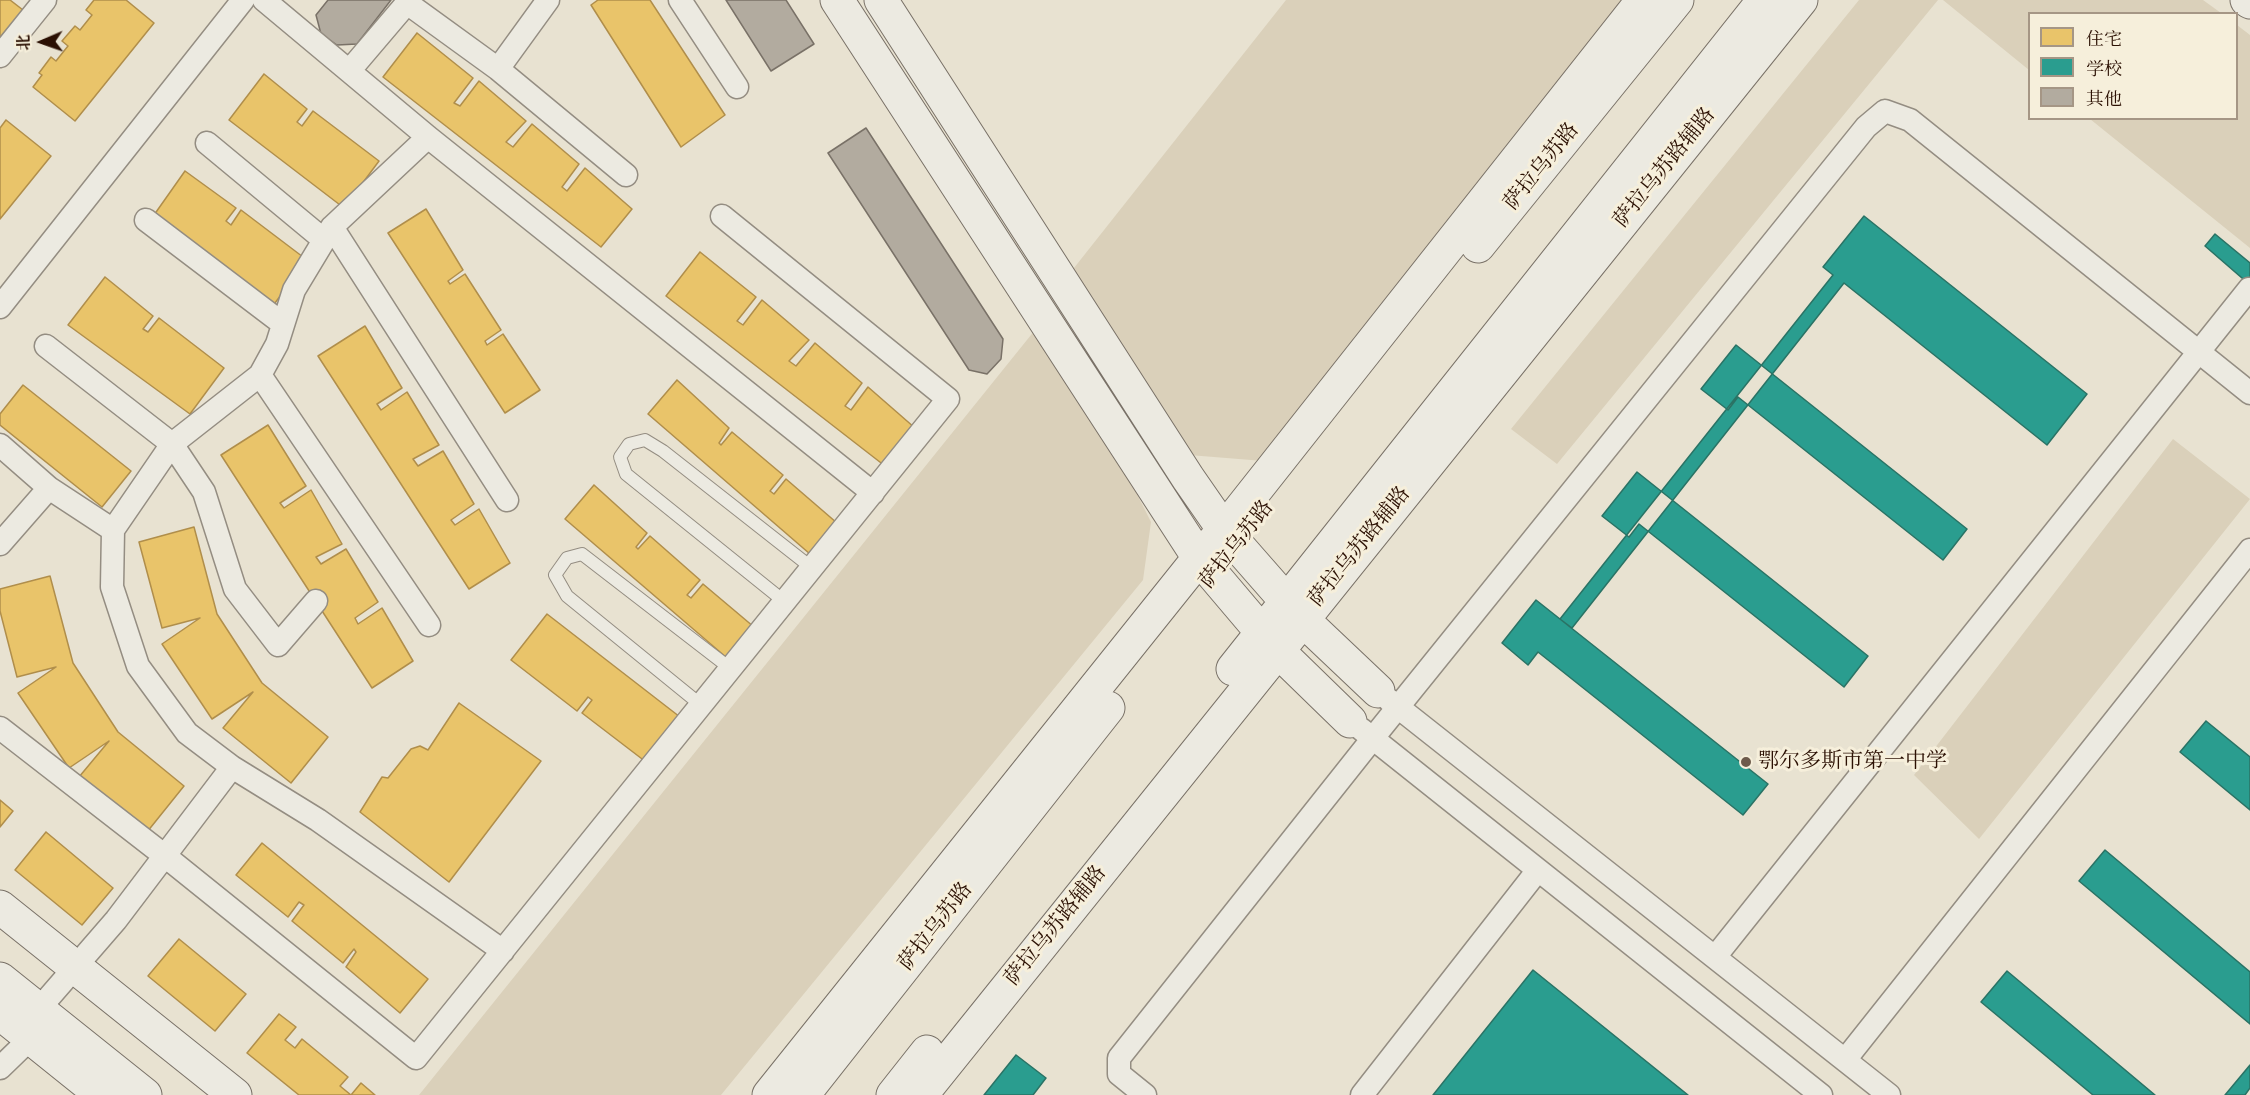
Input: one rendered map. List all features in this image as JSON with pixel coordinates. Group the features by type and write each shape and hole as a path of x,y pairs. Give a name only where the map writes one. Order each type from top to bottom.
{"street":[{"path":"0,56 45,0"},
{"path":"0,307 243,0"},
{"path":"264,0 428,137 873,493"},
{"path":"498,69 548,0"},
{"path":"680,0 737,87"},
{"path":"837,0 1205,567 1269,641 1362,729 1821,1095"},
{"path":"881,0 1188,478 1230,537 1294,610 1389,699 1889,1095"},
{"path":"1230,537 1643,0"},
{"name":"萨拉乌苏路","path":"803,1095 1205,567 1677,0"},
{"path":"893,1095 1294,610 1764,0"},
{"name":"萨拉乌苏路辅路","path":"1294,610 1801,0"},
{"path":"350,70 407,3 498,69 626,175"},
{"path":"1145,1095 1119,1074 1119,1058 1362,729 1866,127 1885,111 1910,120 2250,393"},
{"path":"428,137 328,233 294,290 277,344 260,375 172,444 113,530 112,587 138,666 187,733 232,767 318,820 502,951"},
{"path":"207,143 328,233 507,500"},
{"path":"0,728 165,856 416,1058 948,399 722,216"},
{"path":"146,220 283,324"},
{"path":"1715,957 2249,289"},
{"path":"46,346 172,444 204,492 235,589 278,645 315,601"},
{"path":"260,375 429,625"},
{"path":"0,445 49,488 113,530"},
{"path":"0,544 49,488"},
{"path":"1845,1060 2250,550"},
{"path":"769,1095 1205,567"},
{"name":"萨拉乌苏路辅路","path":"921,1095 1269,641"},
{"path":"0,1068 68,976 116,920 232,767"},
{"path":"1362,1095 1538,870"},
{"path":"0,907 68,976 199,1095"},
{"path":"0,936 68,976 235,1095"},
{"path":"0,979 34,1024 102,1095"},
{"path":"0,1013 34,1024 145,1095"}],"lane":[{"path":"785,602 626,474 620,457 629,444 645,440 663,451 812,568"},
{"path":"701,705 567,596 555,575 567,558 582,554 731,669"}],"shaded area":[{"path":"1286,0 1627,0 1276,462 1189,455 1070,273"},
{"path":"1859,0 1938,0 1557,464 1511,429"},
{"path":"1943,0 2203,0 2220,12 2028,12 2028,69"},
{"path":"2238,26 2250,35 2250,248 2091,120 2238,120"},
{"path":"1039,325 1117,454 1151,522 1143,580 721,1095 419,1095"},
{"path":"2173,439 2250,499 1979,839 1914,775"}],"building: 住宅":[{"path":"0,0 10,0 23,10 0,38"},
{"path":"94,0 126,0 154,23 75,121 33,87 42,75 39,73 51,57 56,61 68,46 62,41 75,26 80,30 92,15 86,10"},
{"path":"598,0 650,0 725,115 681,147 591,5"},
{"path":"417,33 473,78 454,103 460,106 479,81 526,121 506,142 513,147 532,124 579,164 562,187 567,191 585,168 632,209 601,247 383,77"},
{"path":"264,74 307,109 297,122 302,126 313,111 379,161 344,208 229,120"},
{"path":"6,120 51,156 0,219 0,128"},
{"path":"185,171 236,208 226,221 231,225 241,210 307,260 272,307 154,215"},
{"path":"426,209 463,270 448,281 450,284 465,274 501,330 485,341 487,345 503,334 540,390 505,413 388,233"},
{"path":"700,252 756,297 737,321 743,325 762,300 809,340 789,361 796,366 815,343 862,383 845,406 851,410 868,387 915,428 885,466 666,296"},
{"path":"105,277 153,316 143,329 148,332 159,318 224,368 190,414 68,325"},
{"path":"365,326 402,388 377,404 381,410 407,392 439,445 413,459 418,466 443,451 474,504 451,520 455,525 479,509 510,563 469,589 318,356"},
{"path":"677,380 729,428 719,443 721,445 732,432 783,475 770,491 774,494 786,479 837,523 810,554 648,414"},
{"path":"23,385 131,471 102,507 0,425 0,414"},
{"path":"268,425 306,486 280,503 284,508 311,490 342,544 316,557 321,564 346,549 378,602 355,618 358,624 382,608 413,661 372,688 221,455"},
{"path":"594,485 647,533 636,547 638,549 650,536 700,580 687,595 691,598 703,584 754,627 727,658 565,519"},
{"path":"194,527 217,614 262,683 328,737 291,783 223,728 253,692 212,719 162,644 200,618 162,628 139,542"},
{"path":"50,576 73,663 118,732 184,786 147,832 79,777 109,741 69,768 18,693 56,667 17,677 0,611 0,589"},
{"path":"547,614 680,717 646,762 582,713 592,700 588,697 577,711 511,660"},
{"path":"459,703 541,761 449,882 360,812 382,777 388,778 411,749 420,746 428,750"},
{"path":"0,800 13,811 0,827"},
{"path":"46,832 113,888 82,925 15,870"},
{"path":"262,843 428,979 400,1013 346,967 356,952 354,949 343,963 292,921 304,905 299,902 288,917 236,875"},
{"path":"179,939 246,994 215,1031 148,976"},
{"path":"279,1014 296,1027 285,1040 295,1048 302,1039 348,1077 340,1086 351,1095 299,1095 247,1053"},
{"path":"361,1083 375,1095 351,1095"}],"building: 学校":[{"path":"1864,216 2087,394 2047,445 1844,283 1572,628 1560,619 1833,275 1823,267"},
{"path":"2215,234 2250,263 2250,285 2205,246"},
{"path":"1736,345 1967,529 1943,560 1738,397 1728,410 1701,389"},
{"path":"1637,472 1868,656 1844,687 1639,524 1629,537 1602,516"},
{"path":"1536,600 1768,784 1743,815 1538,652 1528,665 1502,643"},
{"path":"2206,721 2250,757 2250,810 2180,752"},
{"path":"2105,850 2250,972 2250,1024 2079,881"},
{"path":"1533,970 1688,1095 1433,1095"},
{"path":"2007,971 2155,1095 2093,1095 1981,1002"},
{"path":"1016,1055 1046,1078 1033,1095 984,1095"},
{"path":"2250,1065 2250,1088 2245,1095 2225,1095"}],"building: 其他":[{"path":"328,0 391,0 357,44 337,45 321,34 316,15"},
{"path":"726,0 786,0 814,44 771,71"},
{"path":"866,128 1003,339 1001,359 987,374 969,370 828,153"}],"place":[{"name":"鄂尔多斯市第一中学","path":"1746,762"}]}
